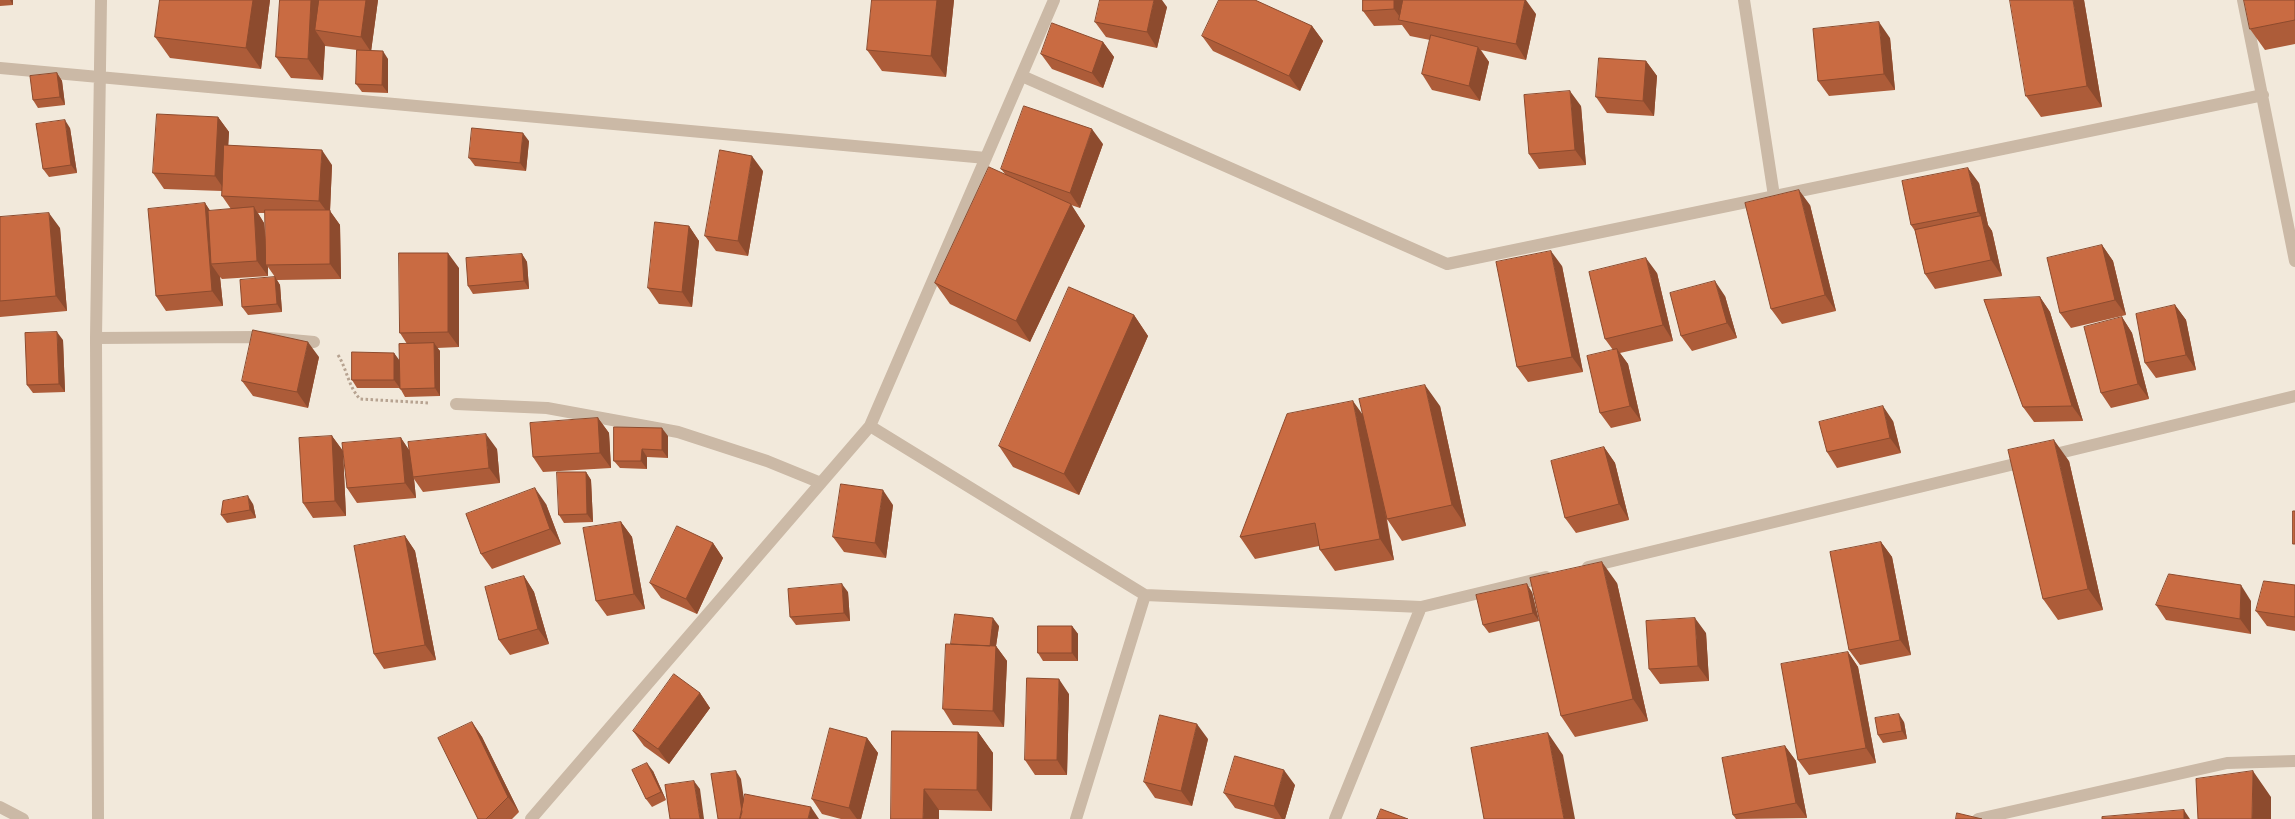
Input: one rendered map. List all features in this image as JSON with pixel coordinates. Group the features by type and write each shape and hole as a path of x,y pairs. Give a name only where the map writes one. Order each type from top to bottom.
{"street":[{"path":"98,819 96,338 101,0"},
{"path":"532,819 870,426 1054,0"},
{"path":"1744,0 1774,196"},
{"path":"2243,0 2295,261"},
{"path":"0,68 986,158"},
{"path":"1022,76 1447,264 2263,95"},
{"path":"96,338 258,337 314,342"},
{"path":"1576,570 2295,396"},
{"path":"456,404 547,408 678,432 768,461 821,483"},
{"path":"870,426 1144,595 1421,608 1557,575"},
{"path":"1076,819 1144,595"},
{"path":"1335,819 1421,608"},
{"path":"1978,819 2227,763 2295,760"},
{"path":"0,807 23,819"}],"path":[{"path":"314,342 334,348 345,366 352,390 360,399 456,404"}],"building":[{"path":"160,0 253,0 246,48 155,37"},
{"path":"280,0 311,0 308,59 276,57"},
{"path":"319,0 366,0 361,37 315,30"},
{"path":"872,0 937,0 931,56 867,50"},
{"path":"1100,0 1154,0 1147,32 1095,22"},
{"path":"1219,0 1255,0 1312,26 1289,76 1202,36"},
{"path":"1363,0 1394,0 1394,9 1363,11"},
{"path":"1403,0 1525,0 1516,44 1399,20"},
{"path":"2010,0 2073,0 2087,86 2026,96"},
{"path":"2244,0 2295,0 2295,20 2250,29"},
{"path":"1879,22 1884,74 1818,81 1813,29"},
{"path":"1052,23 1103,42 1092,73 1041,54"},
{"path":"1431,35 1478,47 1469,86 1422,74"},
{"path":"357,50 383,51 382,85 356,84"},
{"path":"1599,58 1646,61 1643,101 1596,97"},
{"path":"57,73 60,97 33,100 30,76"},
{"path":"1570,91 1575,150 1529,154 1524,95"},
{"path":"1024,106 1092,129 1070,193 1001,169"},
{"path":"157,114 218,117 215,176 153,173"},
{"path":"65,120 71,165 43,169 36,124"},
{"path":"472,128 523,133 520,163 469,158"},
{"path":"224,145 322,150 319,201 222,196"},
{"path":"720,150 752,156 738,241 705,236"},
{"path":"989,167 1071,204 1016,321 935,283"},
{"path":"1968,168 1978,212 1911,225 1902,181"},
{"path":"1799,190 1825,295 1771,309 1745,203"},
{"path":"205,203 212,291 156,296 148,209"},
{"path":"254,207 257,261 211,264 208,211"},
{"path":"265,210 330,210 330,264 266,265"},
{"path":"49,213 56,296 0,301 0,217"},
{"path":"1981,216 1991,260 1925,274 1915,230"},
{"path":"655,222 689,226 682,292 648,288"},
{"path":"2102,245 2115,300 2060,313 2047,258"},
{"path":"1551,251 1572,357 1517,367 1496,262"},
{"path":"399,253 448,253 448,332 400,333"},
{"path":"522,254 524,281 468,286 466,258"},
{"path":"1646,258 1663,325 1605,339 1589,272"},
{"path":"275,277 277,304 242,307 240,280"},
{"path":"1715,281 1727,323 1681,336 1670,293"},
{"path":"1069,287 1134,315 1064,474 999,446"},
{"path":"2040,297 2072,406 2023,407 1984,300"},
{"path":"2175,305 2186,355 2145,363 2136,314"},
{"path":"2122,317 2138,384 2101,393 2084,327"},
{"path":"253,330 308,342 297,392 242,381"},
{"path":"57,332 59,384 27,385 25,333"},
{"path":"434,343 435,388 400,389 399,344"},
{"path":"1617,349 1630,406 1600,413 1587,356"},
{"path":"352,352 394,353 394,380 352,380"},
{"path":"1425,385 1452,505 1387,519 1359,399"},
{"path":"1353,401 1380,539 1320,550 1315,523 1240,537 1287,414"},
{"path":"1883,406 1890,438 1827,452 1819,422"},
{"path":"598,418 600,453 533,457 530,423"},
{"path":"614,427 662,428 662,450 642,449 641,461 614,461"},
{"path":"486,434 489,468 413,477 408,442"},
{"path":"332,436 335,501 303,503 299,438"},
{"path":"401,438 405,483 347,488 342,443"},
{"path":"2054,440 2088,589 2043,599 2008,450"},
{"path":"1604,447 1619,504 1565,518 1551,461"},
{"path":"557,472 586,472 587,514 559,515"},
{"path":"841,484 883,490 875,543 833,537"},
{"path":"535,488 550,529 481,554 466,514"},
{"path":"248,496 250,510 221,515 223,501"},
{"path":"2293,511 2295,511 2295,544 2293,544"},
{"path":"621,522 634,594 596,601 583,528"},
{"path":"677,526 713,543 686,599 650,583"},
{"path":"405,536 425,645 374,654 354,546"},
{"path":"1881,542 1900,640 1849,650 1830,552"},
{"path":"1602,562 1633,699 1561,716 1530,578"},
{"path":"2169,574 2241,585 2240,619 2156,605"},
{"path":"524,576 538,629 499,640 485,587"},
{"path":"2264,581 2295,585 2295,617 2256,611"},
{"path":"842,584 844,613 790,617 788,589"},
{"path":"1527,584 1533,613 1483,625 1476,595"},
{"path":"955,614 993,618 990,646 951,644"},
{"path":"1695,618 1698,666 1649,669 1646,621"},
{"path":"1038,626 1072,626 1072,653 1038,653"},
{"path":"946,644 996,646 993,711 943,709"},
{"path":"1848,652 1866,748 1798,760 1781,664"},
{"path":"674,674 700,693 658,749 633,731"},
{"path":"1027,678 1059,679 1057,760 1025,760"},
{"path":"1899,714 1902,731 1878,735 1875,718"},
{"path":"1160,715 1197,724 1181,791 1144,782"},
{"path":"472,722 508,797 486,819 478,819 438,738"},
{"path":"830,728 867,738 849,808 812,799"},
{"path":"892,731 978,732 977,790 924,789 923,819 891,819"},
{"path":"1548,733 1564,819 1484,819 1471,748"},
{"path":"1785,746 1796,803 1733,815 1722,758"},
{"path":"1235,756 1284,770 1274,806 1224,793"},
{"path":"647,763 661,792 646,799 632,770"},
{"path":"736,771 742,812 740,819 718,819 711,774"},
{"path":"2253,771 2252,819 2198,819 2196,779"},
{"path":"694,781 700,819 670,819 665,785"},
{"path":"745,794 811,807 808,819 740,819"},
{"path":"1381,809 1408,819 1377,819"},
{"path":"2184,810 2184,819 2102,819 2102,817"},
{"path":"1957,813 1982,819 1956,819"}]}
